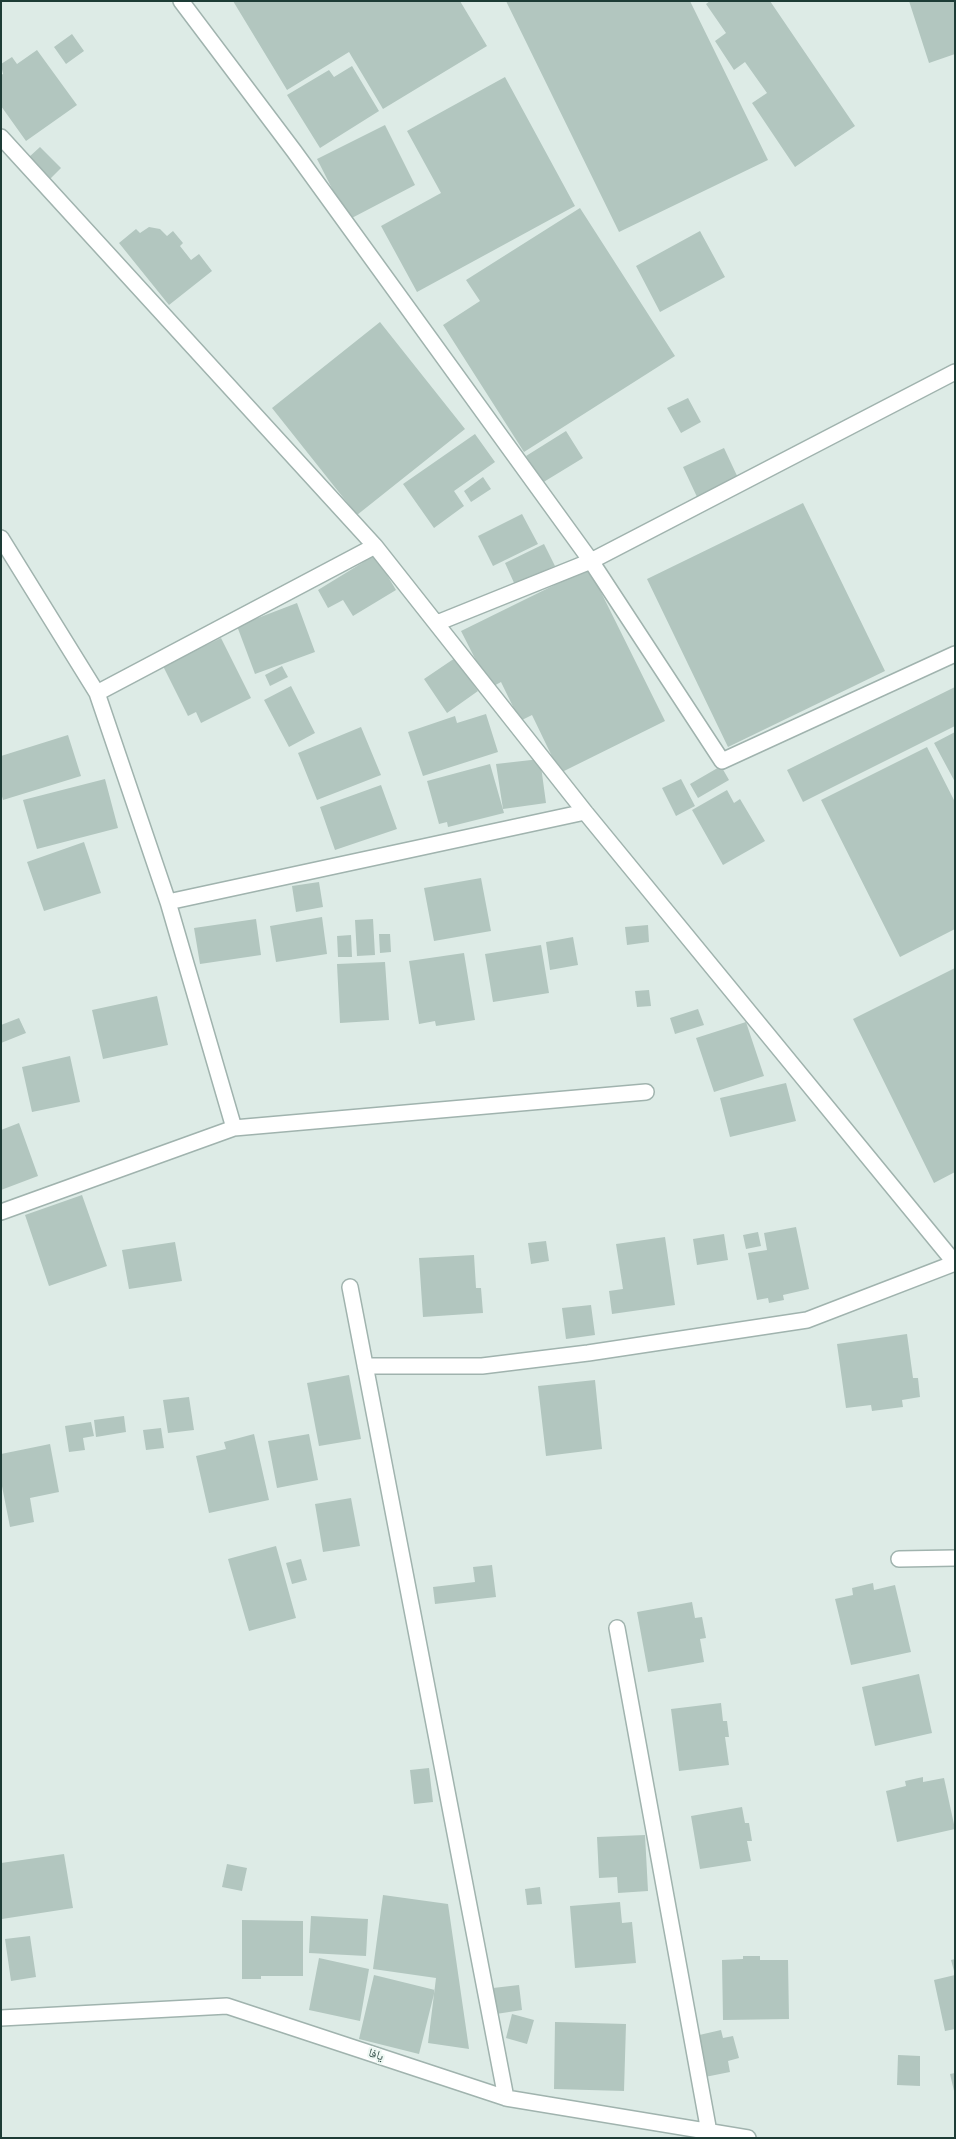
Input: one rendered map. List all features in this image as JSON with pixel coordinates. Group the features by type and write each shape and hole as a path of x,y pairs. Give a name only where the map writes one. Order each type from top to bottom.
{"street":[{"path":"181,1 294,151 591,562 722,761 955,654"},
{"path":"1,137 375,546 438,623 585,812 955,1263 807,1320 588,1353 482,1366 365,1366"},
{"path":"438,623 591,562 955,372"},
{"path":"1,538 97,693 168,902 234,1128"},
{"path":"97,693 375,546"},
{"path":"168,902 585,812"},
{"path":"1,1212 234,1128 646,1092"},
{"path":"350,1287 506,2098"},
{"path":"899,1559 955,1558"},
{"path":"618,1628 709,2132"},
{"name":"يافا","path":"1,2018 227,2006 506,2098 748,2138"}],"building":[{"path":"233,1 460,1 487,46 383,109 349,52 287,90"},
{"path":"506,1 690,1 768,160 619,232"},
{"path":"710,1 770,1 855,126 795,167 752,103 767,93 745,62 734,70 715,41 726,33 706,4"},
{"path":"909,1 955,1 955,54 929,63"},
{"path":"72,34 84,51 66,64 54,47"},
{"path":"37,50 77,105 26,141 1,106 1,75 3,74 1,64 12,57 17,64"},
{"path":"352,66 379,111 320,148 287,95 329,70 334,77"},
{"path":"505,77 575,206 417,292 381,226 441,193 407,131"},
{"path":"385,125 415,185 348,220 317,159"},
{"path":"40,147 61,168 50,179 28,158"},
{"path":"580,208 675,356 524,452 443,325 480,301 466,280"},
{"path":"149,227 160,229 167,236 173,231 183,243 180,246 191,260 199,254 212,271 169,305 119,243 136,229 140,233"},
{"path":"700,231 725,277 660,312 636,266"},
{"path":"380,322 465,429 357,515 272,408"},
{"path":"688,398 701,422 681,433 667,408"},
{"path":"566,431 583,458 542,483 526,456"},
{"path":"475,434 495,462 454,491 464,506 434,528 403,484"},
{"path":"724,448 739,480 698,499 683,467"},
{"path":"483,477 491,489 471,502 464,491"},
{"path":"803,503 885,671 728,747 647,579"},
{"path":"522,514 538,544 493,566 478,536"},
{"path":"544,544 555,566 515,585 505,563"},
{"path":"375,555 396,590 353,616 343,600 328,608 318,590"},
{"path":"589,568 665,721 560,773 532,715 520,721 501,682 490,688 461,631"},
{"path":"297,603 315,652 255,674 237,626"},
{"path":"221,638 251,698 201,723 196,712 188,716 163,666"},
{"path":"455,658 478,691 447,713 424,679"},
{"path":"282,666 288,677 270,686 265,675"},
{"path":"291,686 315,733 289,747 264,700"},
{"path":"955,687 955,726 803,802 787,770"},
{"path":"486,714 498,752 423,776 408,732 455,716 457,723"},
{"path":"361,727 381,775 317,800 298,753"},
{"path":"955,732 955,782 934,743"},
{"path":"68,735 81,776 3,800 1,793 1,756"},
{"path":"927,747 955,802 955,929 900,957 821,800"},
{"path":"540,759 546,803 503,809 496,764"},
{"path":"490,764 504,813 448,827 447,822 439,824 427,781"},
{"path":"721,766 729,780 698,798 690,784"},
{"path":"105,779 118,828 37,849 23,800"},
{"path":"681,779 695,806 676,816 662,788"},
{"path":"381,785 397,829 335,850 320,807"},
{"path":"727,790 734,803 740,799 765,841 723,865 692,810"},
{"path":"84,842 101,893 44,911 27,862"},
{"path":"481,878 491,931 434,941 424,888"},
{"path":"319,882 323,907 296,912 292,886"},
{"path":"322,917 327,954 276,962 270,926"},
{"path":"256,919 261,955 200,964 194,928"},
{"path":"373,919 375,955 357,956 355,920"},
{"path":"648,925 649,942 627,945 625,927"},
{"path":"379,934 390,934 391,952 380,953"},
{"path":"351,935 352,957 338,957 337,936"},
{"path":"573,937 578,965 550,970 546,942"},
{"path":"541,945 549,993 493,1002 485,954"},
{"path":"464,953 475,1020 436,1026 435,1021 419,1024 409,961"},
{"path":"385,962 389,1020 340,1023 337,964"},
{"path":"955,968 955,1172 934,1183 853,1019"},
{"path":"649,990 651,1006 637,1007 635,991"},
{"path":"157,996 168,1045 103,1059 92,1010"},
{"path":"698,1009 704,1025 675,1034 670,1018"},
{"path":"19,1018 26,1033 1,1043 1,1025"},
{"path":"746,1022 764,1076 714,1092 696,1038"},
{"path":"70,1056 80,1102 32,1112 22,1067"},
{"path":"786,1083 796,1121 730,1137 720,1098"},
{"path":"19,1123 38,1176 1,1190 1,1130"},
{"path":"82,1195 107,1266 49,1286 25,1215"},
{"path":"796,1227 809,1289 783,1295 784,1300 769,1303 768,1298 757,1300 748,1253 767,1250 764,1233"},
{"path":"758,1232 761,1246 746,1249 743,1235"},
{"path":"724,1234 728,1260 697,1265 693,1239"},
{"path":"665,1237 675,1305 612,1314 609,1291 623,1289 616,1244"},
{"path":"546,1241 549,1261 531,1264 528,1243"},
{"path":"175,1242 182,1281 129,1289 122,1250"},
{"path":"474,1255 476,1288 481,1288 483,1313 423,1317 419,1258"},
{"path":"591,1305 595,1335 566,1339 562,1308"},
{"path":"907,1334 913,1378 918,1378 920,1397 902,1400 903,1407 872,1411 871,1405 846,1408 837,1344"},
{"path":"349,1375 361,1439 319,1446 307,1383"},
{"path":"595,1380 602,1449 546,1456 538,1386"},
{"path":"189,1397 194,1430 168,1433 163,1400"},
{"path":"124,1416 126,1432 96,1437 94,1420"},
{"path":"91,1422 94,1436 83,1438 85,1450 69,1452 65,1426"},
{"path":"161,1428 164,1448 146,1450 143,1430"},
{"path":"254,1434 269,1500 209,1513 196,1456 226,1449 224,1442"},
{"path":"309,1434 318,1480 277,1488 268,1441"},
{"path":"50,1444 59,1492 30,1498 34,1522 10,1527 1,1481 1,1454"},
{"path":"351,1498 360,1546 323,1552 315,1504"},
{"path":"276,1546 296,1618 249,1631 228,1559"},
{"path":"301,1559 307,1580 292,1584 286,1563"},
{"path":"492,1565 496,1597 435,1604 433,1587 475,1582 473,1567"},
{"path":"873,1583 874,1590 895,1585 911,1652 851,1665 835,1599 853,1595 852,1588"},
{"path":"692,1602 695,1618 702,1617 706,1638 700,1639 704,1662 648,1672 637,1612"},
{"path":"919,1674 932,1733 875,1746 862,1687"},
{"path":"721,1703 723,1721 727,1721 729,1737 725,1737 729,1765 679,1771 671,1709"},
{"path":"429,1768 433,1802 414,1804 410,1770"},
{"path":"923,1777 923,1782 944,1778 955,1829 897,1842 886,1791 906,1786 905,1781"},
{"path":"742,1807 745,1823 749,1823 752,1841 747,1841 751,1861 700,1869 691,1816"},
{"path":"645,1835 648,1891 618,1893 617,1877 599,1878 597,1837"},
{"path":"64,1854 73,1908 2,1919 1,1863"},
{"path":"227,1864 247,1868 242,1891 222,1887"},
{"path":"540,1887 542,1904 527,1905 525,1889"},
{"path":"383,1895 448,1904 469,2049 428,2043 436,1978 373,1969"},
{"path":"620,1902 622,1923 632,1922 636,1963 575,1968 570,1906"},
{"path":"311,1916 368,1919 366,1956 309,1953"},
{"path":"242,1920 303,1921 303,1976 261,1976 261,1979 242,1979"},
{"path":"30,1936 36,1977 11,1981 5,1939"},
{"path":"743,1956 760,1956 760,1960 788,1960 789,2019 723,2020 722,1960 743,1959"},
{"path":"319,1958 369,1969 360,2021 309,2010"},
{"path":"955,1959 955,1971 954,1971 951,1960"},
{"path":"374,1975 435,1990 419,2054 359,2039"},
{"path":"955,1975 955,2029 945,2031 934,1980"},
{"path":"519,1985 522,2010 496,2014 493,1988"},
{"path":"512,2014 534,2020 527,2044 506,2038"},
{"path":"555,2022 626,2024 624,2091 554,2089"},
{"path":"721,2030 723,2038 733,2036 739,2058 728,2061 730,2072 705,2077 695,2036"},
{"path":"898,2055 920,2056 920,2086 897,2085"},
{"path":"955,2073 955,2090 954,2091 950,2074"}]}
